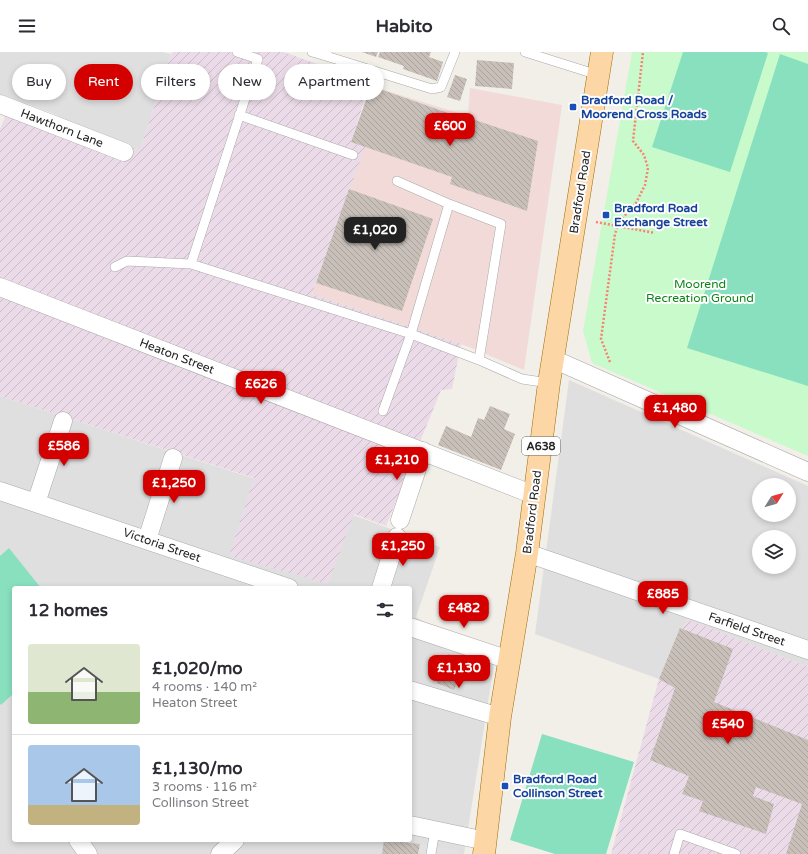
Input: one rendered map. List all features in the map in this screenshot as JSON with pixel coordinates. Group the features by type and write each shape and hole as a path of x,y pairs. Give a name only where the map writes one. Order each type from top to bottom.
{"main road":[{"name":"Bradford Road","path":"485,847 500,716 527,553 549,383 602,52"}],"street":[{"name":"Hawthorn Lane","path":"0,104 124,152"},
{"name":"Heaton Street","path":"0,287 534,495"},
{"path":"553,359 808,472"},
{"path":"36,503 63,421"},
{"path":"382,586 423,452"},
{"path":"147,540 173,458"},
{"name":"Victoria Street","path":"0,491 283,586"},
{"name":"Farfield Street","path":"527,553 808,650"},
{"path":"412,628 509,660"},
{"path":"412,691 500,716"},
{"path":"412,825 435,830 485,847"},
{"path":"79,842 88,854"},
{"path":"220,854 233,842"}],"lane":[{"path":"191,264 258,59 237,52"},
{"path":"312,52 326,54 432,90 441,87 454,52"},
{"path":"525,52 598,75"},
{"path":"239,115 353,155"},
{"path":"397,181 449,204 501,224 479,360"},
{"path":"384,410 411,334 449,204"},
{"path":"115,267 127,261 191,264 411,334 522,378 549,383"},
{"path":"431,854 435,830"},
{"path":"674,854 680,834 736,854"}],"path":[{"path":"617,365 610,362 601,339 615,234 619,222 636,203 645,185 648,168 644,155 633,141 643,52"},
{"path":"602,223 654,233"}],"shaded area":[{"path":"0,52 163,52 171,54 168,64 141,64 141,100 156,100 140,150 16,100 66,100 66,64 12,64 12,98 0,94"},
{"path":"173,52 284,52 317,64 284,64 284,100 365,100 351,142 365,147 312,294 461,344 452,389 441,390 386,526 354,514 328,584 229,556 254,478 0,396 0,129 5,117 15,100 140,150 156,100 210,100 210,64 168,64"},
{"path":"470,88 562,105 524,370 469,347 312,294 364,147 351,142 366,100 384,100 384,90 468,116"},
{"path":"569,380 790,478 752,478 752,522 796,522 796,481 808,486 808,667 687,619 659,679 535,634"},
{"path":"0,396 258,480 440,547 416,617 494,665 464,854 0,854"},
{"path":"687,619 808,667 808,854 611,854 659,679"},
{"path":"420,844 456,850 459,854 418,854"}],"green space":[{"name":"Moorend Recreation Ground","path":"632,52 808,52 808,456 592,363 583,331"},
{"path":"683,52 768,53 730,172 652,147"},
{"path":"780,54 808,64 808,386 687,348"},
{"path":"9,548 39,586 12,586 12,695 1,705 0,703 0,556"},
{"path":"542,734 634,762 606,854 555,854 510,840"}],"building":[{"path":"362,52 378,52 376,57"},
{"path":"380,52 431,52 429,57 443,62 437,81 403,69 404,66 378,57"},
{"path":"477,60 514,63 512,89 475,86"},
{"path":"455,75 467,79 460,101 447,97"},
{"path":"384,91 471,121 472,119 538,141 527,211 450,184 452,177 351,142 366,100 384,100"},
{"path":"349,189 433,219 402,311 316,283"},
{"path":"490,406 510,414 504,429 515,434 501,470 438,445 446,426 471,437 478,418 484,420"},
{"path":"680,628 733,649 714,702 808,740 808,854 786,854 802,804 756,787 753,796 774,804 766,834 699,811 703,801 682,794 689,776 650,760 675,688 659,679"},
{"path":"448,654 466,660 454,690 437,683"},
{"path":"384,842 420,844 418,854 382,854"}],"place":[{"name":"Bradford Road / Moorend Cross Roads","path":"573,107"},
{"name":"Bradford Road Exchange Street","path":"606,215"},
{"name":"Bradford Road Collinson Street","path":"505,786"}]}
